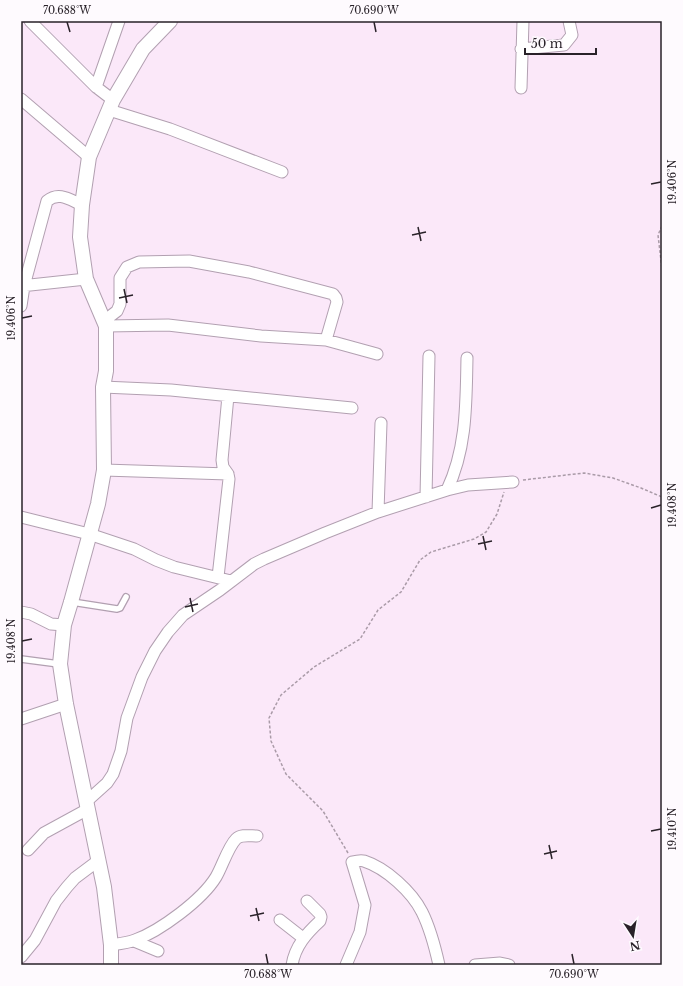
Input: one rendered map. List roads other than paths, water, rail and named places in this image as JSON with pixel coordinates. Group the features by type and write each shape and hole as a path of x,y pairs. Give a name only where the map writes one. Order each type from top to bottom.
{"street":[{"path":"30,21 111,105 282,172"},
{"path":"96,88 119,21"},
{"path":"111,965 111,945 107,909 99,860 66,704 60,664 64,626 98,504 104,470 103,388 106,371 105,324 86,279 80,237 82,205 89,157 111,105 143,49 170,21"},
{"path":"521,88 523,21"},
{"path":"521,49 564,45 572,35 569,21"},
{"path":"21,99 89,157"},
{"path":"21,306 22,286 47,200 57,196 64,197 82,205"},
{"path":"105,324 117,311 120,304 120,278 127,267 139,262 189,261 249,272 333,294 337,302 326,340"},
{"path":"22,286 86,279"},
{"path":"105,324 168,326 261,336 326,340 377,354"},
{"path":"426,497 428,356"},
{"path":"447,490 455,470 465,426 467,358"},
{"path":"103,388 171,390 352,408"},
{"path":"218,577 228,492 228,474 223,467 222,460 228,396"},
{"path":"378,512 381,423"},
{"path":"104,470 228,474"},
{"path":"28,850 44,833 87,805 113,774 121,751 127,718 142,677 155,651 168,632 183,615 220,590 254,564 378,512 447,490 468,485 513,482"},
{"path":"21,517 89,534 134,549 156,560 174,566 231,581"},
{"path":"21,612 32,614 51,624 64,626"},
{"path":"21,719 66,704"},
{"path":"111,945 134,941 164,924 208,889 235,840 243,836 257,836"},
{"path":"21,957 35,940 56,901 67,886 99,860"},
{"path":"346,965 360,932 365,905 352,862 363,860 385,871 405,889 422,911 439,965"},
{"path":"292,965 303,938 320,921 321,917 320,914 307,901"},
{"path":"280,920 303,938"},
{"path":"134,941 158,951"},
{"path":"475,965 500,963 509,965"}],"lane":[{"path":"71,602 117,609 120,608 126,597"},
{"path":"21,659 60,664"}]}
